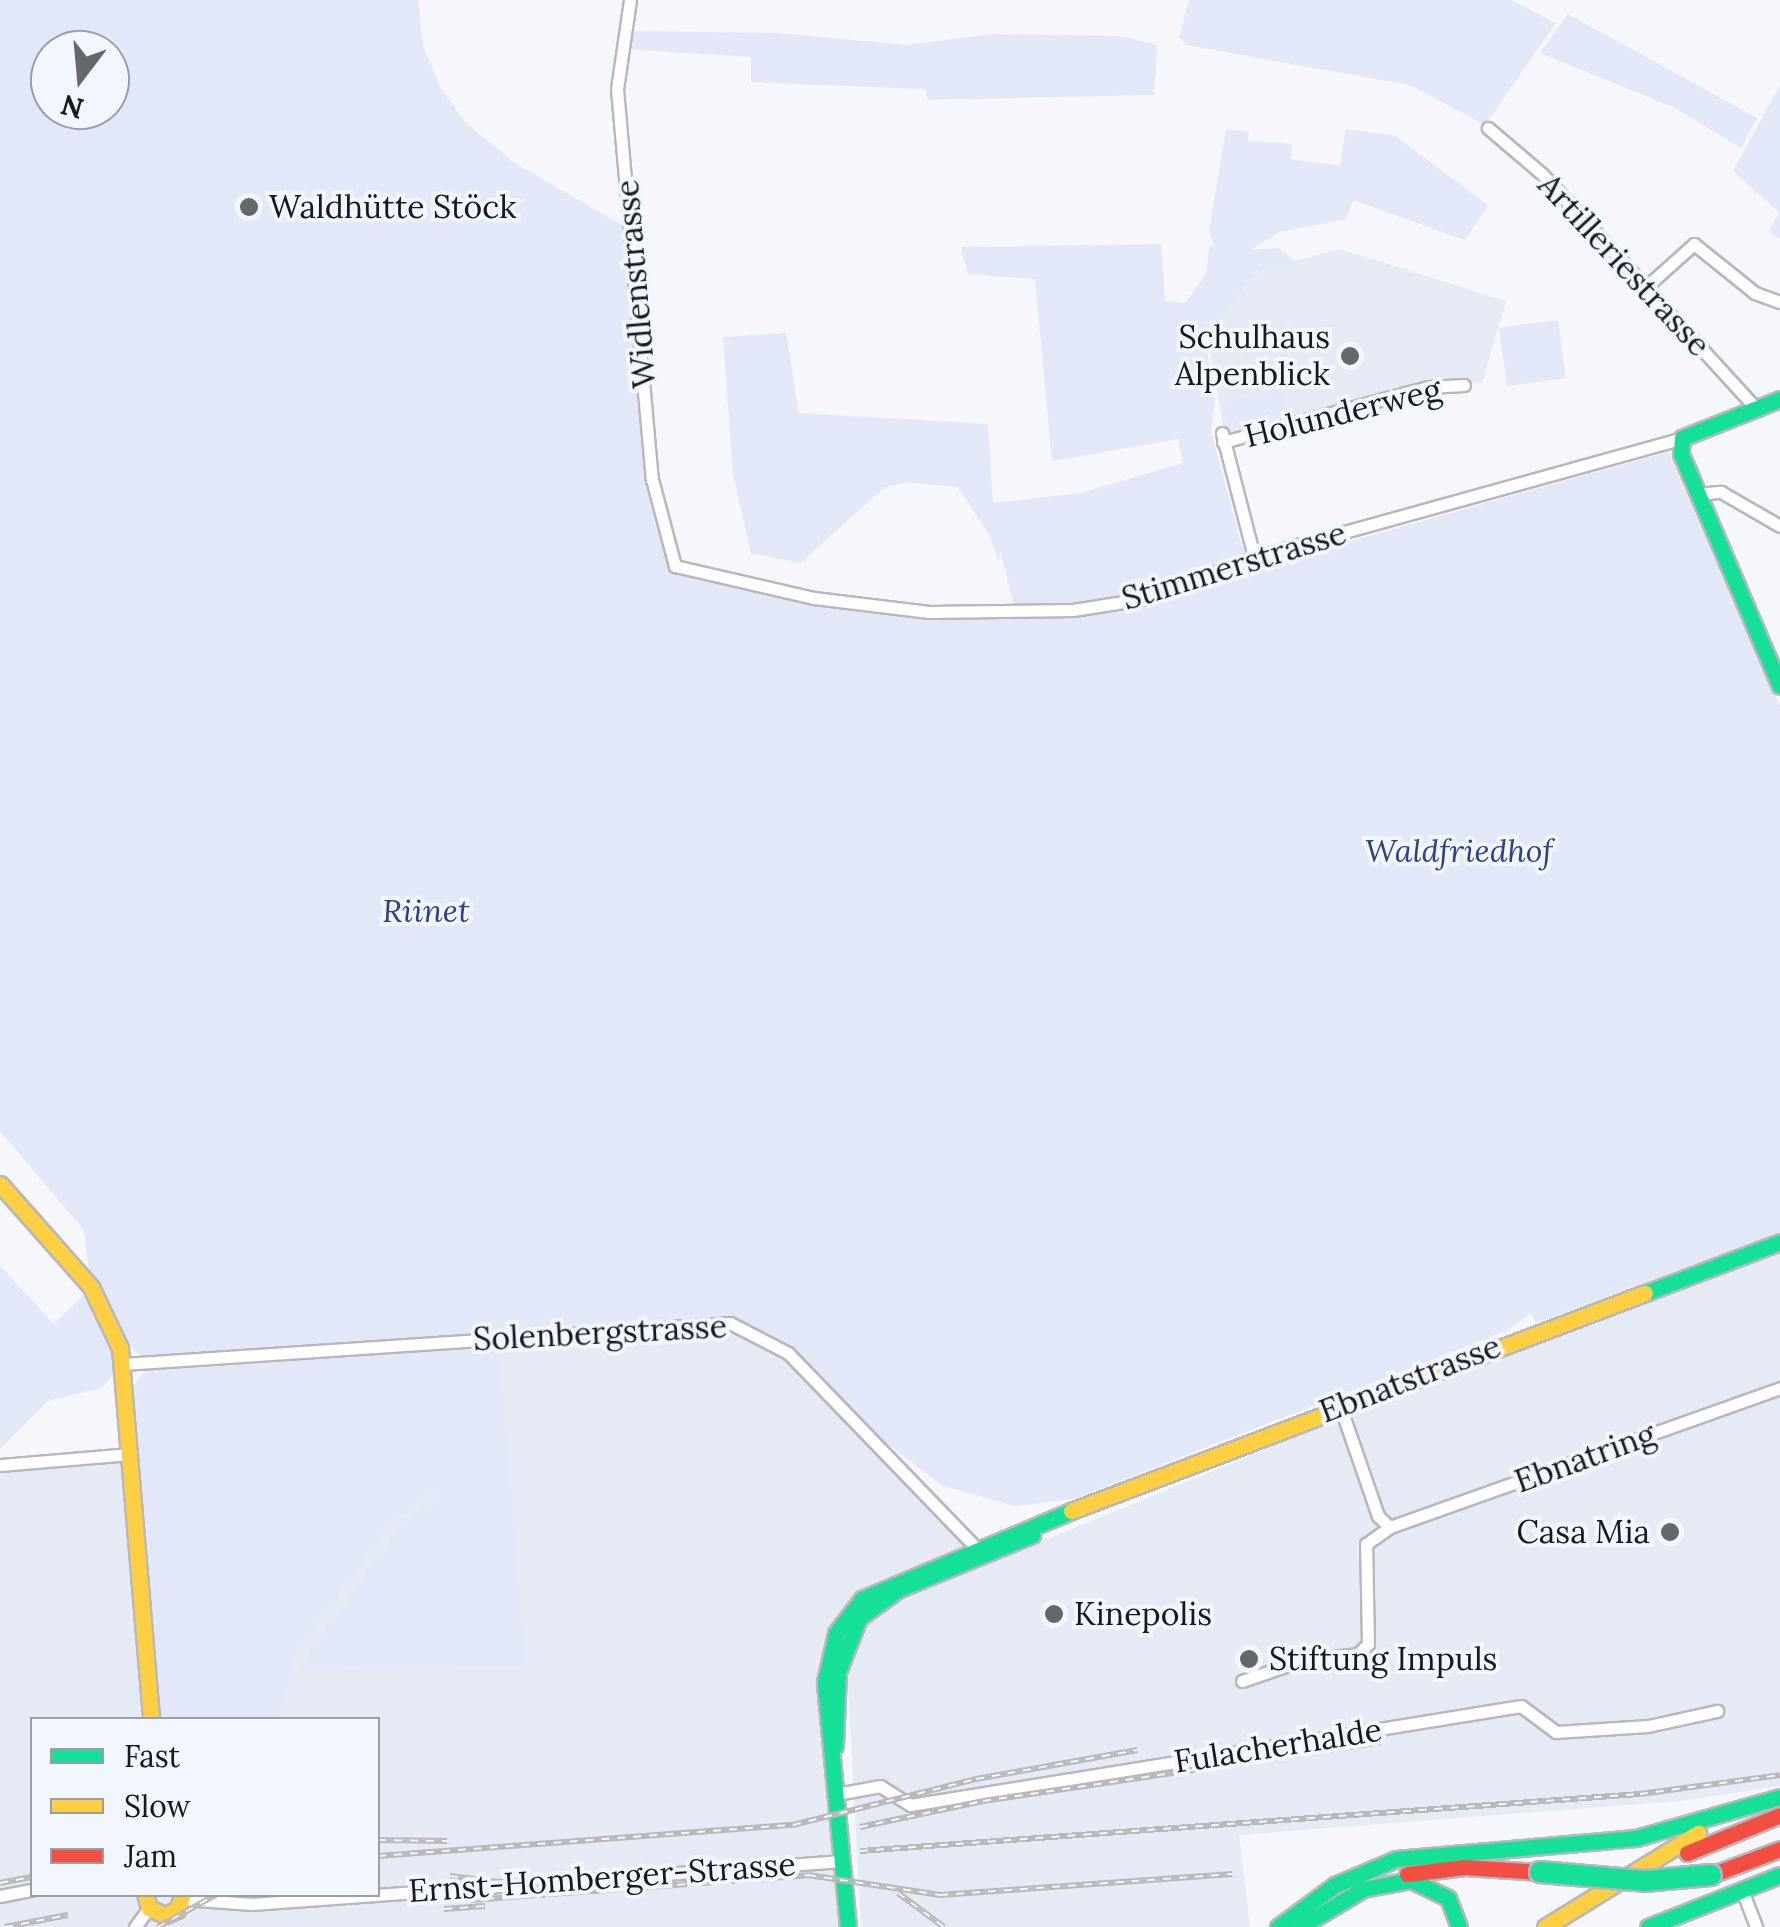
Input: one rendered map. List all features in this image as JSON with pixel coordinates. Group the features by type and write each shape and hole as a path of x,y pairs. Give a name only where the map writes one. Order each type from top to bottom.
{"main road":[{"name":"Stimmerstrasse","path":"1682,438 1780,399"},
{"path":"1682,438 1696,494 1780,686"},
{"path":"0,1184 91,1287 123,1364 151,1717"},
{"name":"Ebnatstrasse","path":"848,1927 825,1682 830,1647 849,1610 895,1579 979,1552 1340,1406 1780,1242"},
{"path":"1278,1927 1335,1885 1396,1860 1636,1838 1780,1800"},
{"path":"1545,1927 1676,1844 1780,1800"},
{"path":"1566,1927 1682,1856 1780,1815"},
{"path":"1300,1927 1377,1884 1440,1868 1644,1881 1711,1875 1780,1849"},
{"path":"1648,1927 1780,1875"},
{"path":"1377,1884 1430,1884 1452,1902 1459,1927"},
{"path":"156,1911 183,1897"}],"street":[{"name":"Widlenstrasse","path":"630,0 617,89 652,479 675,566"},
{"name":"Artilleriestrasse","path":"1488,128 1542,174 1756,407"},
{"path":"1646,286 1694,244 1755,293 1780,302"},
{"name":"Holunderweg","path":"1254,557 1222,438 1428,387 1464,385"},
{"name":"Stimmerstrasse","path":"675,566 814,598 1016,614 1148,598 1254,557 1682,438"},
{"path":"1696,494 1721,492 1780,526"},
{"name":"Solenbergstrasse","path":"123,1364 730,1323 788,1353 979,1552"},
{"name":"Ebnatring","path":"1242,1680 1300,1661 1358,1654 1368,1644 1364,1554 1372,1535 1780,1388"},
{"path":"1340,1406 1378,1516 1390,1528"},
{"path":"0,1466 131,1454"},
{"name":"Fulacherhalde","path":"837,1794 880,1786 910,1805 1522,1706 1556,1732 1648,1726 1717,1711"},
{"name":"Ernst-Homberger-Strasse","path":"380,1894 842,1860"},
{"path":"0,1896 30,1890"},
{"path":"1742,1890 1756,1927"},
{"name":"Ernst-Homberger-Strasse","path":"183,1897 252,1904 346,1897"},
{"path":"136,1927 156,1911"}],"shaded area":[{"name":"Schulhaus Alpenblick","path":"1340,249 1506,301 1482,383 1428,384 1225,436 1206,329 1265,269"},
{"path":"1780,1253 1780,1786 1680,1801 1239,1835 1250,1927 861,1927 847,1669 861,1631 892,1603 1485,1359"},
{"path":"720,1322 767,1338 981,1552 888,1589 832,1670 848,1927 0,1927 0,1467 132,1461 129,1391 148,1367"}],"green space":[{"name":"Riinet","path":"0,0 418,0 423,45 440,87 466,123 513,162 632,231 652,479 671,561 814,598 1016,613 1000,550 999,564 990,536 958,487 905,482 884,488 800,563 751,553 733,474 723,337 786,333 799,413 988,424 993,503 1081,493 1183,463 1178,439 1052,461 1035,279 968,274 961,247 1161,244 1165,301 1185,303 1207,272 1209,245 1215,248 1209,231 1226,129 1249,132 1248,141 1292,144 1291,159 1340,166 1346,129 1395,136 1488,205 1465,240 1353,200 1346,219 1279,232 1251,250 1279,248 1300,265 1264,269 1204,332 1215,400 1211,431 1244,554 1150,590 1029,611 1148,598 1668,452 1780,706 1780,1232 1536,1323 1531,1313 1506,1331 1073,1499 1015,1506 943,1486 848,1414 800,1365 740,1326 151,1361 132,1349 90,1279 84,1230 0,1131"},
{"path":"1189,0 1511,0 1556,23 1485,125 1410,85 1186,45 1179,37"},
{"path":"1568,14 1757,118 1741,148 1673,107 1540,53"},
{"path":"635,31 779,33 907,45 993,34 1119,36 1157,45 1154,95 928,100 925,89 751,82 751,57 625,49"},
{"path":"1780,85 1780,239 1769,232 1779,212 1733,171"},
{"path":"1558,320 1566,378 1507,386 1499,328"},
{"path":"1284,391 1289,414 1227,426 1223,403"},
{"path":"0,1266 54,1324 88,1291 117,1370 102,1388 48,1401 0,1449"},
{"path":"499,1343 526,1665 300,1667 403,1522 437,1499 436,1490 391,1522 295,1653 279,1717 160,1717 136,1391 140,1379 151,1373 275,1359"}],"railway":[{"path":"860,1827 983,1801 1381,1742"},
{"path":"380,1856 793,1825 976,1779 1137,1750"},
{"path":"860,1851 1640,1794 1780,1775"},
{"path":"380,1840 447,1841"},
{"path":"470,1900 808,1875 940,1895 1232,1874"},
{"path":"450,1876 540,1887"},
{"path":"0,1883 30,1877"},
{"path":"898,1893 944,1927"},
{"path":"158,1927 212,1897"},
{"path":"444,1909 485,1906"},
{"path":"5,1927 68,1915"}],"traffic: fast":[{"path":"1780,399 1682,438 1681,454 1780,686"},
{"path":"1645,1293 1780,1242"},
{"path":"848,1927 825,1682 836,1633 862,1599 1071,1511"},
{"path":"835,1746 838,1672 859,1618 899,1589 1032,1535"},
{"path":"1278,1927 1335,1885 1396,1859 1636,1838 1780,1797"},
{"path":"1540,1872 1644,1881 1711,1875"},
{"path":"1648,1927 1780,1875"},
{"path":"1300,1927 1363,1889 1411,1880 1448,1898 1459,1927"}],"traffic: slow":[{"path":"0,1184 91,1287 120,1348 151,1717"},
{"path":"1071,1511 1645,1293"},
{"path":"1545,1927 1698,1833"},
{"path":"146,1897 149,1908 165,1915 177,1910 182,1897"}],"traffic: jam":[{"path":"1687,1853 1780,1815"},
{"path":"1711,1875 1780,1849"},
{"path":"1407,1874 1465,1867 1540,1872"}],"place":[{"name":"Waldhütte Stöck","path":"249,207"},
{"name":"Schulhaus Alpenblick","path":"1350,356"},
{"name":"Casa Mia","path":"1670,1532"},
{"name":"Kinepolis","path":"1054,1614"},
{"name":"Stiftung Impuls","path":"1249,1659"}],"park label":[{"name":"Waldfriedhof","path":"1459,851"}]}
